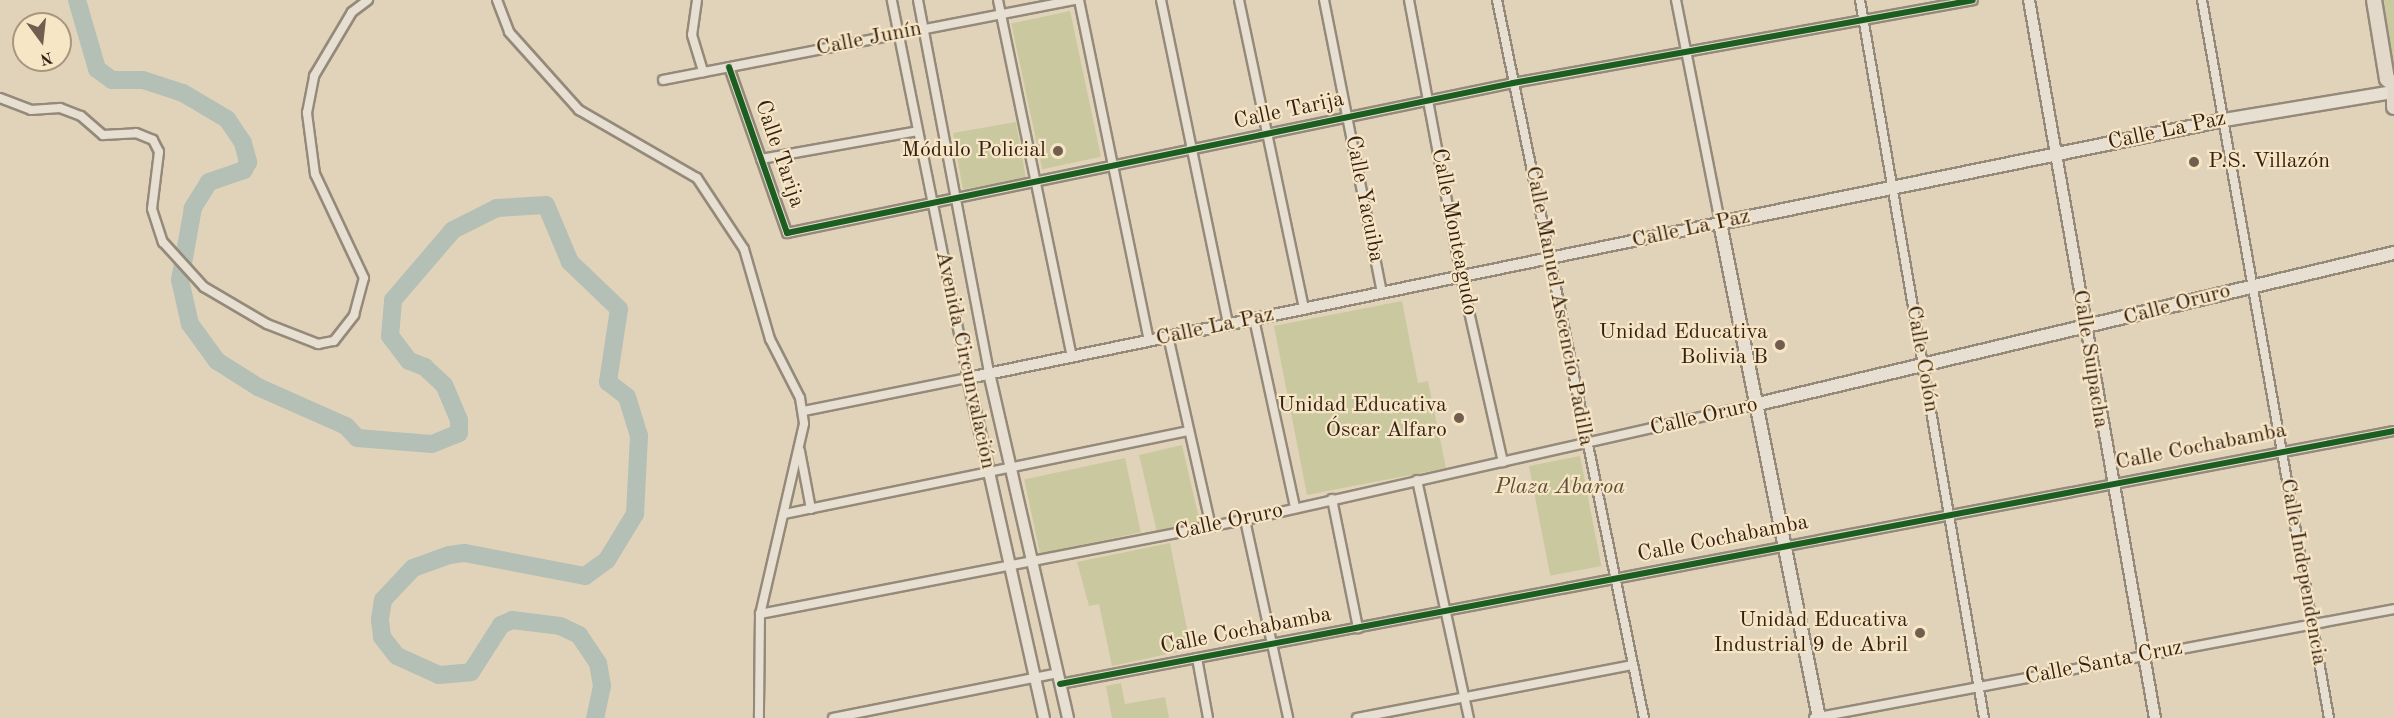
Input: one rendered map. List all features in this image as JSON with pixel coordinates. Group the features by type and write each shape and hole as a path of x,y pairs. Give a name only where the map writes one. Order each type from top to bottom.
{"highway":[{"path":"2374,0 2387,78 2394,85"},
{"path":"2394,93 2394,106"}],"main road":[{"name":"Calle La Paz","path":"1720,223 2224,120 2394,93"},
{"path":"1720,223 1787,544 1817,718"},
{"name":"Calle Oruro","path":"1758,404 1924,369 2251,285 2394,254"}],"street":[{"path":"0,98 31,110 60,108 81,116 103,135 136,133 153,140 159,152 152,209 163,242 204,287 267,324 318,344 334,341 345,331 364,278 315,174 307,143 307,112 314,76 352,12 368,0"},
{"path":"497,0 509,32 579,110 697,178 744,249 773,347 804,411 799,445 760,614 759,718"},
{"path":"697,0 692,35 703,72"},
{"name":"Avenida Circunvalación","path":"892,0 968,378 1044,718"},
{"name":"Avenida Circunvalación","path":"918,0 989,373 1068,718"},
{"path":"998,0 1033,182 1072,356"},
{"path":"1077,0 1149,340"},
{"name":"Calle Junín","path":"663,80 1077,0"},
{"path":"1161,0 1228,324"},
{"path":"1239,0 1304,308"},
{"name":"Calle Yacuiba","path":"1323,0 1382,292"},
{"name":"Calle Monteagudo","path":"1409,0 1461,276 1503,462"},
{"name":"Calle Manuel Ascencio Padilla","path":"1497,0 1644,718"},
{"path":"1676,0 1720,223"},
{"name":"Calle Colón","path":"1860,0 1890,188 1924,369 1984,718"},
{"name":"Calle Tarija","path":"729,67 787,233 1513,83 1973,0"},
{"name":"Calle Suipacha","path":"2029,0 2110,482 2155,718"},
{"name":"Calle Independencia","path":"2202,0 2329,718"},
{"path":"2394,106 2394,116"},
{"path":"761,159 918,130"},
{"name":"Calle La Paz","path":"968,378 1720,223"},
{"path":"1254,319 1295,507"},
{"path":"1168,336 1211,527"},
{"path":"804,411 968,378"},
{"name":"Calle Oruro","path":"760,614 1245,520 1758,404"},
{"name":"Calle Cochabamba","path":"832,718 865,716 1035,678 1059,679 1197,658 1447,612 1949,511 2394,430"},
{"path":"784,514 1189,431"},
{"path":"799,445 811,509"},
{"path":"1417,480 1469,718"},
{"path":"1332,499 1358,628"},
{"path":"1245,520 1288,718"},
{"name":"Calle Santa Cruz","path":"1817,718 2394,609"},
{"path":"1197,658 1208,718"},
{"path":"1357,718 1633,665"}],"green space":[{"path":"2382,0 2394,0 2394,71"},
{"path":"1070,11 1101,157 1042,169 1011,23"},
{"path":"1016,122 1026,178 963,189 953,133"},
{"path":"1402,301 1418,383 1428,381 1446,468 1307,495 1274,326"},
{"path":"1182,445 1200,522 1157,532 1139,455"},
{"name":"Plaza Abaroa","path":"1580,456 1601,566 1550,576 1529,466"},
{"path":"1125,458 1141,532 1040,554 1024,479"},
{"path":"1170,543 1191,649 1112,666 1099,604 1089,606 1077,562"},
{"path":"1121,683 1125,704 1165,697 1169,718 1112,718 1106,686"}],"waterway":[{"path":"77,0 97,69 112,80 143,80 183,93 227,119 243,143 248,162 244,170 209,182 193,208 180,280 190,324 217,361 258,387 346,426 357,438 432,444 459,433 459,420 444,385 425,367 409,361 390,336 393,300 453,230 497,208 546,205 570,262 619,309 608,382 627,397 639,436 635,514 607,560 585,576 464,553 449,555 413,568 383,600 380,620 382,637 397,656 439,675 471,672 501,625 512,620 560,626 579,635 598,663 602,686 595,718"}],"cycle path":[{"path":"729,67 787,233 1513,83 1973,0"},
{"path":"1060,684 2394,431"}],"place":[{"name":"Módulo Policial","path":"1058,151"},
{"name":"P.S. Villazón","path":"2194,162"},
{"name":"Unidad Educativa Bolivia B","path":"1780,345"},
{"name":"Unidad Educativa Óscar Alfaro","path":"1459,418"},
{"name":"Unidad Educativa Industrial 9 de Abril","path":"1920,633"}]}
